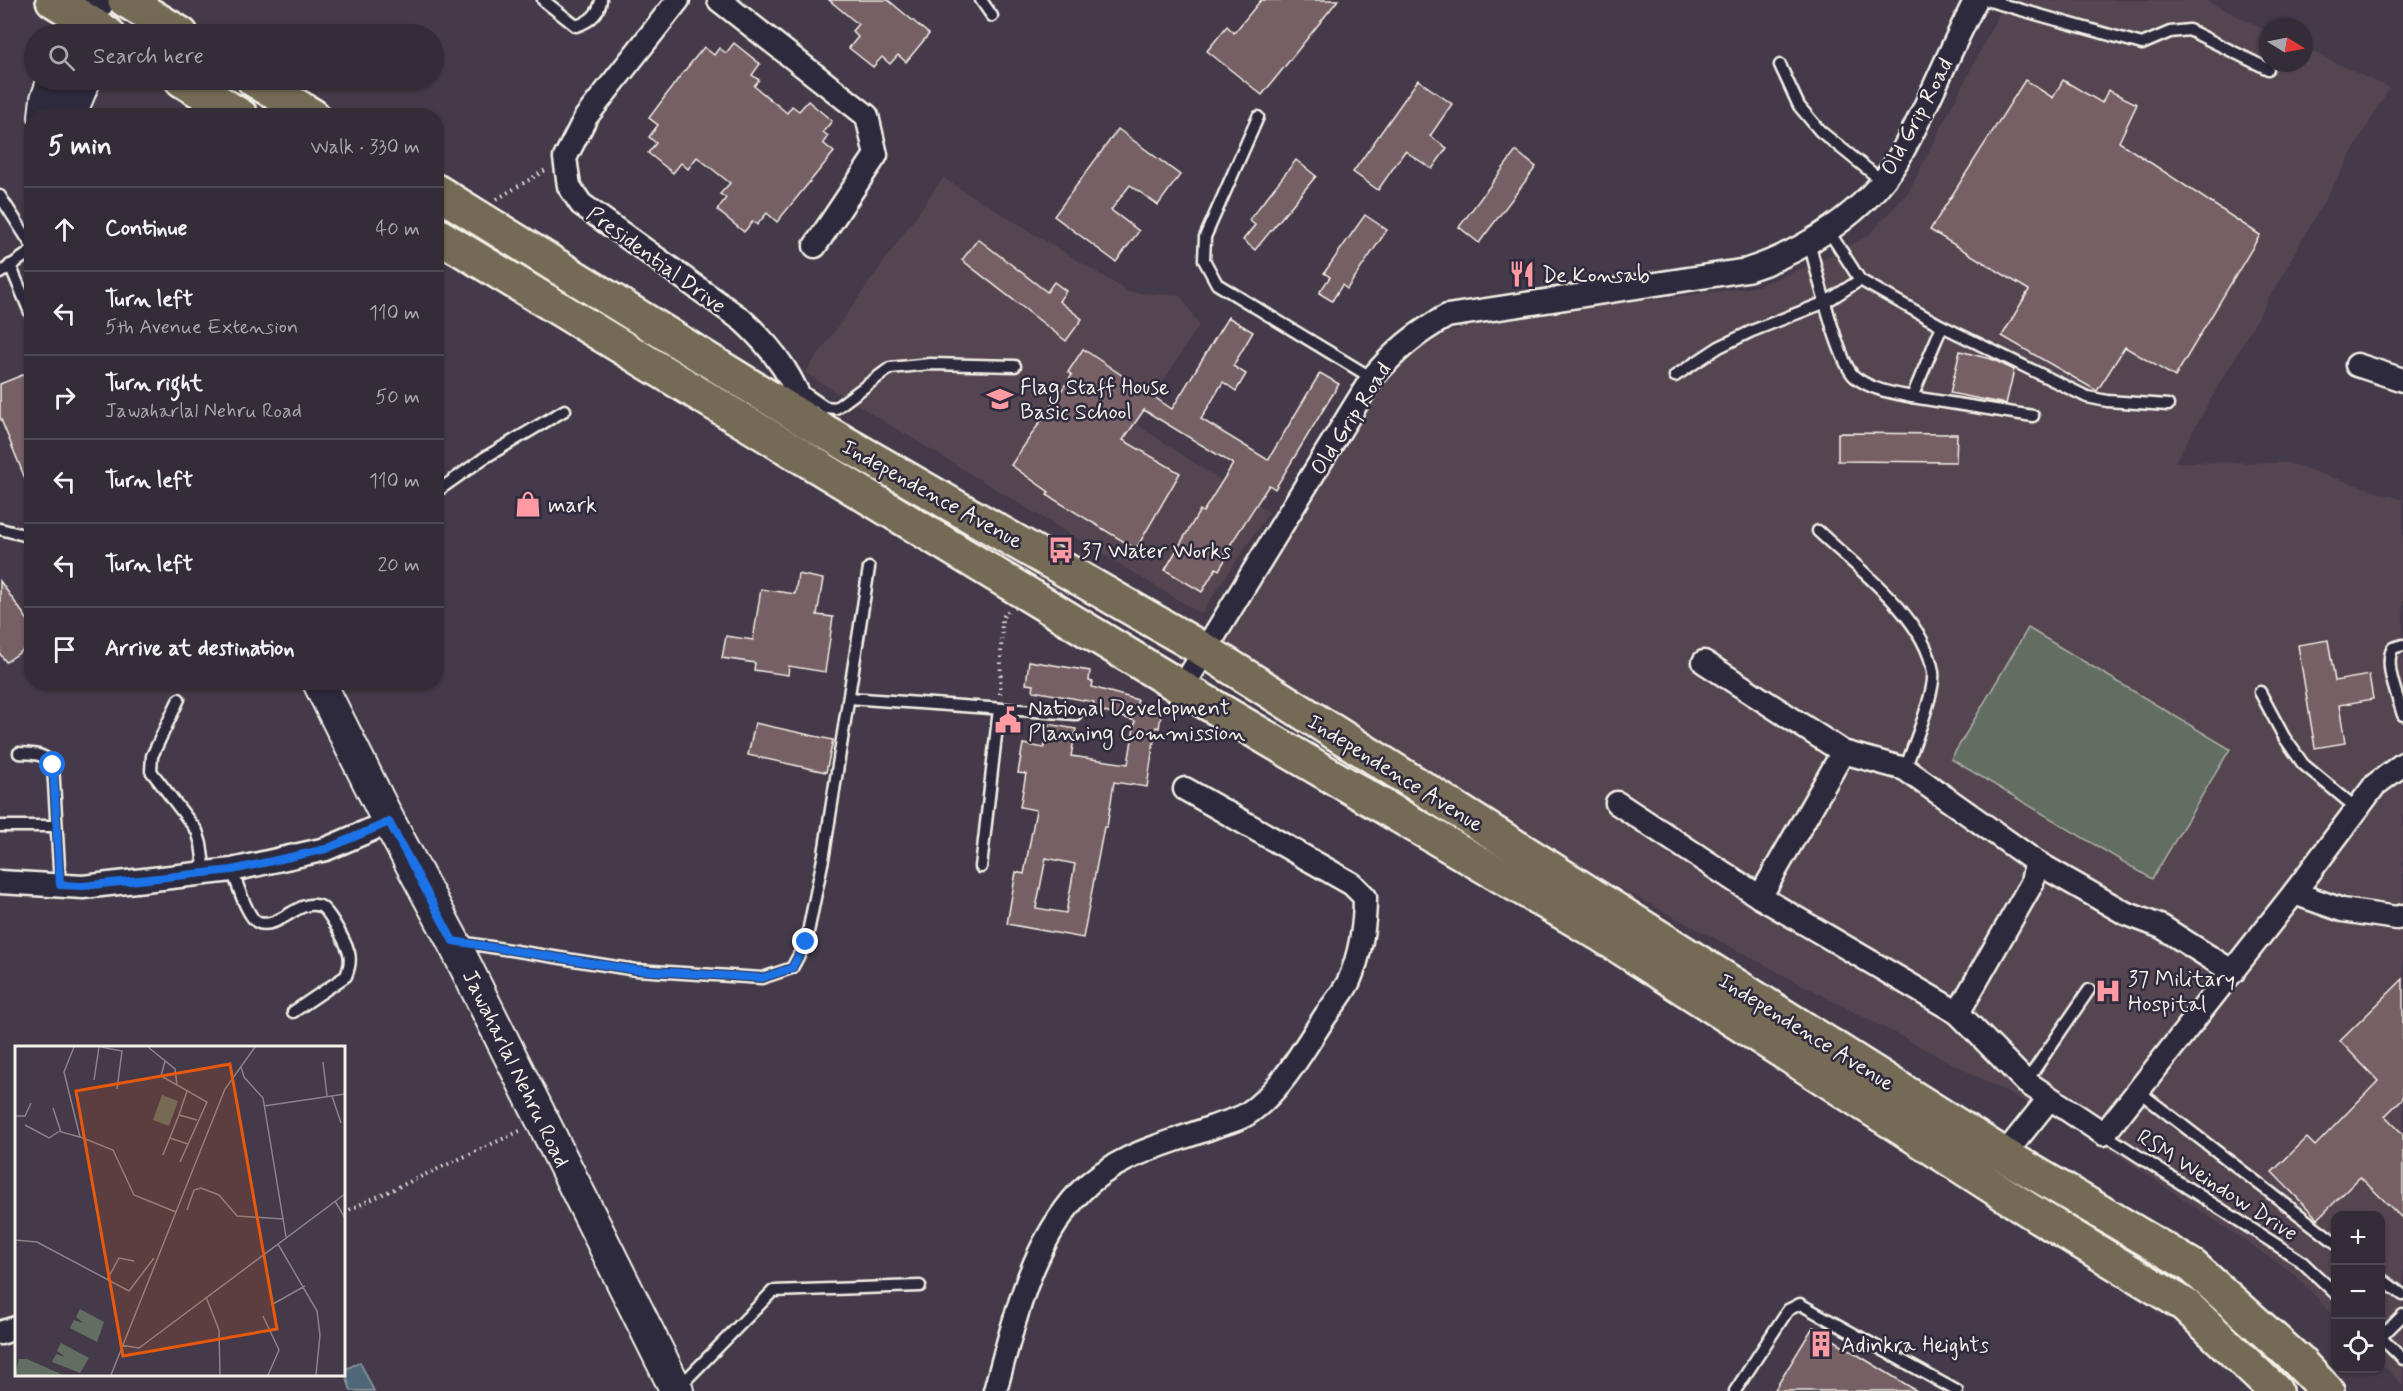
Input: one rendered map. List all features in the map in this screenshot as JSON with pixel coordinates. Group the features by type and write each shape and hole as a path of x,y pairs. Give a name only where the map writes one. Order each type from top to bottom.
{"highway":[{"path":"53,0 91,22"},
{"path":"129,2 165,24"},
{"path":"198,90 228,108"},
{"path":"270,90 300,108"},
{"name":"Independence Avenue","path":"444,196 810,423 1204,650 2004,1155 2192,1266 2298,1361 2327,1391"},
{"name":"Independence Avenue","path":"444,239 1182,688 1603,936 2040,1217 2185,1305 2273,1389"}],"street":[{"path":"565,158 586,117 678,0"},
{"path":"719,0 867,116 876,155 815,246"},
{"name":"Old Grip Road","path":"1182,688 1372,378 1396,350 1419,332 1448,316 1747,270 1774,261 1809,242 1850,212 1896,162 1974,1"},
{"path":"118,24 129,2"},
{"path":"46,108 50,90"},
{"path":"72,108 80,90"},
{"name":"Presidential Drive","path":"565,158 570,186 581,204 742,320 764,340 797,388 810,423"},
{"path":"2357,365 2403,380"},
{"path":"1704,662 1843,752 1905,769 2036,862 2125,914 2162,927 2233,972"},
{"name":"Jawaharlal Nehru Road","path":"323,690 389,822 453,941 677,1390"},
{"path":"1760,897 1843,752"},
{"path":"1617,803 1760,897 1958,1012 2026,1082 2104,1134 2233,972 2356,808 2375,785 2403,764"},
{"path":"995,1391 1014,1319 1036,1258 1059,1218 1080,1192 1101,1173 1137,1153 1246,1115 1269,1095 1304,1050 1348,982 1360,947 1365,916 1365,897 1352,884 1185,789"},
{"path":"0,882 83,886 232,870 326,849 389,822"},
{"path":"1958,1012 2032,883 2036,862"},
{"path":"2294,893 2342,910 2397,918 2403,916"},
{"path":"2004,1155 2049,1099"},
{"path":"0,1333 15,1328"}],"lane":[{"path":"543,0 576,26 587,23 596,14 601,0"},
{"path":"981,0 992,16"},
{"path":"1974,1 2142,44 2170,32 2189,30 2259,65"},
{"path":"1780,65 1799,106 1820,131 1881,180"},
{"path":"1258,117 1205,237 1204,260 1217,284 1372,378"},
{"path":"0,196 24,235"},
{"path":"1828,229 1860,280 1942,326 2087,398 2168,405"},
{"path":"1809,242 1838,343 1853,376 1875,389 2033,416"},
{"path":"0,273 24,254"},
{"path":"10,265 24,298"},
{"path":"1675,376 1719,347 1752,331 1826,302 1860,280"},
{"path":"1912,397 1942,326"},
{"path":"797,388 825,406 836,408 890,368 930,364 1015,366"},
{"path":"444,486 484,458 565,410"},
{"path":"0,529 24,535"},
{"path":"1818,531 1893,601 1923,641 1934,674 1921,728 1905,769"},
{"path":"453,941 647,971 762,978 792,968 806,942 824,854 869,568"},
{"path":"2403,645 2393,648 2390,654 2391,669 2403,715"},
{"path":"2260,692 2284,737 2303,764 2356,808"},
{"path":"849,698 1076,714"},
{"path":"179,699 152,756 151,771 197,831 205,873"},
{"path":"981,867 999,709"},
{"path":"20,753 48,757 53,765 60,885"},
{"path":"0,826 56,826"},
{"path":"232,870 250,917 258,923 269,923 309,905 320,906 328,913 349,953 350,966 346,976 293,1012"},
{"path":"2026,1082 2089,990"},
{"path":"2138,1091 2331,1239"},
{"name":"RSM Weindow Drive","path":"2104,1134 2300,1260 2331,1289"},
{"path":"2385,1282 2403,1295"},
{"path":"677,1390 773,1291 920,1286"},
{"path":"1735,1391 1788,1310 1800,1304 1957,1391"},
{"path":"2385,1333 2403,1315"},
{"path":"2385,1341 2403,1359"}],"path":[{"path":"473,214 565,158"},
{"path":"999,709 1002,618 1012,606"},
{"path":"345,1212 543,1121"}],"shaded area":[{"name":"37 Military Hospital","path":"2006,0 2204,0 2259,27 2259,72 2313,72 2313,52 2389,88 2175,462 2288,463 2403,500 2403,1386 2385,1367 2385,1211 2331,1211 2331,1313 2293,1273 2088,1135 1539,846 1218,637 1378,379 1423,337 1533,314 1754,287 1811,265 1868,236 1909,191"},
{"name":"Flag Staff House Basic School","path":"943,178 1129,292 1181,296 1199,325 1136,424 1269,512 1201,614 805,373"}],"green space":[{"path":"2028,628 2230,749 2152,879 1951,759"}],"water":[{"path":"360,1362 374,1391 351,1391 345,1370"}],"building":[{"path":"829,0 888,0 929,34 906,62 898,55 890,64 882,57 873,67 849,48 858,37 852,31 858,24"},
{"path":"1261,0 1338,0 1262,95 1207,51 1227,26 1234,33"},
{"path":"734,43 760,64 752,75 759,80 754,86 787,113 792,106 799,111 808,101 832,121 823,132 828,136 823,143 834,152 777,222 767,213 757,225 753,221 744,232 717,210 726,198 720,194 730,183 697,157 688,169 681,163 673,173 648,153 656,143 649,137 658,125 649,118 681,75 704,47 714,55 719,48 726,53"},
{"path":"1418,80 1452,104 1430,136 1447,148 1432,169 1405,151 1378,190 1353,172"},
{"path":"2025,80 2053,98 2063,80 2102,103 2108,90 2137,104 2119,142 2260,235 2175,377 2125,347 2097,391 2002,336 2029,290 1930,230"},
{"path":"1118,129 1180,175 1158,205 1130,185 1111,210 1139,231 1116,262 1054,216"},
{"path":"1516,151 1536,167 1479,243 1459,227"},
{"path":"1296,160 1316,176 1255,250 1243,240 1255,225 1249,220"},
{"path":"1365,215 1387,230 1347,289 1342,285 1332,301 1319,293 1330,277 1324,273"},
{"path":"978,239 1047,292 1054,282 1066,291 1059,301 1082,319 1066,341 962,260"},
{"path":"1228,317 1253,332 1233,366 1246,374 1236,391 1223,382 1201,419 1268,460 1320,373 1339,384 1275,489 1269,485 1225,553 1228,555 1219,570 1216,568 1202,592 1165,570 1200,510 1203,512 1233,464 1144,410 1123,440 1180,473 1136,549 1047,495 1049,492 1011,465 1072,375 1068,372 1083,349 1172,409"},
{"path":"1960,351 1994,360 2014,370 2006,404 1950,393"},
{"path":"24,374 24,476 0,417 0,384"},
{"path":"1838,433 1957,434 1956,462 1838,461"},
{"path":"798,574 823,579 817,615 833,617 825,672 789,666 788,675 754,670 755,663 722,658 726,636 753,640 761,589 795,594"},
{"path":"0,581 24,615 24,650 6,662 0,654"},
{"path":"2328,640 2335,681 2369,675 2373,699 2339,705 2345,743 2315,748 2298,645"},
{"path":"1029,661 1090,671 1089,681 1093,682 1092,687 1138,700 1136,705 1162,709 1159,728 1156,727 1147,787 1114,782 1107,827 1104,827 1083,938 1007,924 1016,872 1024,874 1036,810 1020,807 1026,774 1018,773 1023,744 1044,748 1049,724 1076,729 1071,756 1128,764 1135,721 1092,708 1094,702 1033,691 1034,685 1026,684","holes":["1046,858 1075,864 1066,913 1036,908"]},
{"path":"755,723 833,740 826,772 748,755"},
{"path":"2403,979 2403,1098 2385,1116 2403,1134 2403,1219 2360,1177 2318,1219 2272,1172 2307,1138 2315,1146 2378,1081 2340,1041"},
{"name":"Adinkra Heights","path":"1813,1327 1866,1360 1917,1391 1774,1391"}],"place":[{"name":"De Konsab","path":"1522,274"},
{"name":"Flag Staff House Basic School","path":"1000,399"},
{"name":"mark","path":"528,504"},
{"name":"37 Water Works","path":"1061,550"},
{"name":"National Development Planning Commission","path":"1008,720"},
{"name":"37 Military Hospital","path":"2108,991"},
{"name":"Adinkra Heights","path":"1821,1344"}],"route":[{"path":"53,765 60,885 83,886 232,870 326,849 389,822 453,941 636,970 762,978 777,975 792,968 806,942"}]}
